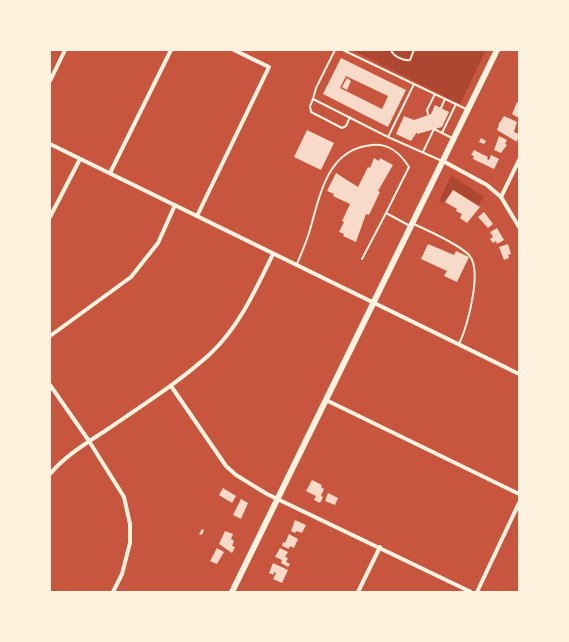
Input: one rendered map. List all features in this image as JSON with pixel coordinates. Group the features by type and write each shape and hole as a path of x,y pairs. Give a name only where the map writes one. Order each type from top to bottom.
{"main road":[{"path":"232,592 498,50"}],"street":[{"path":"50,81 65,50"},
{"path":"110,173 171,50"},
{"path":"197,216 269,67 234,50"},
{"path":"50,144 519,374"},
{"path":"50,217 80,159"},
{"path":"501,198 519,160"},
{"path":"443,161 487,185 501,198 519,227"},
{"path":"50,336 131,277 158,243 175,205"},
{"path":"50,474 62,461 89,441 191,371 222,342 240,315 273,254"},
{"path":"50,386 89,441 124,497 130,524 129,552 122,574 113,592"},
{"path":"171,386 226,466 236,475 278,498 471,592"},
{"path":"326,400 519,494"},
{"path":"477,592 519,503"},
{"path":"358,592 380,547"}],"lane":[{"path":"335,50 316,88 311,112 342,128 346,126 350,117"},
{"path":"343,50 468,110"},
{"path":"391,50 394,54 406,60 410,60 414,50"},
{"path":"388,137 414,84"},
{"path":"428,114 427,110 435,94"},
{"path":"313,99 416,151 423,152 443,161"},
{"path":"441,108 445,99"},
{"path":"442,133 456,104"},
{"path":"423,152 434,129 454,139"},
{"path":"297,266 309,235 319,194 338,160 352,151 369,145 381,144 389,146 398,153 409,167 362,259"},
{"path":"386,213 448,241 469,255 473,262 474,287 466,329 459,345"}],"shaded area":[{"path":"352,50 486,50 460,104"},
{"path":"451,175 484,197 478,205 453,190 445,202 439,202"}],"building":[{"path":"341,58 406,90 388,127 323,94","holes":["346,76 388,96 382,109 340,88"]},
{"path":"347,78 351,81 347,90 342,87"},
{"path":"517,102 519,103 519,118 512,114"},
{"path":"435,105 449,112 442,127 417,134 417,132 411,141 396,134 404,116 414,120 431,114"},
{"path":"504,116 517,122 514,132 519,134 517,142 497,130 498,125"},
{"path":"307,130 334,143 321,170 294,157"},
{"path":"499,136 507,140 505,144 507,145 501,153 494,150"},
{"path":"481,138 486,141 484,144 479,142"},
{"path":"474,150 488,157 487,159 489,160 491,155 499,159 494,169 473,159 474,156 471,155"},
{"path":"374,158 379,161 380,158 393,165 378,191 380,192 369,215 366,214 356,242 343,236 344,234 339,232 344,222 342,221 350,204 333,196 334,194 327,191 336,173 358,187 368,167 370,168"},
{"path":"453,190 480,207 467,223 460,218 462,214 456,211 457,209 445,202"},
{"path":"484,212 493,224 488,228 478,217"},
{"path":"497,228 504,240 497,244 496,241 493,243 490,239 493,237 490,232"},
{"path":"428,244 454,255 456,251 469,257 457,282 444,276 447,271 421,259"},
{"path":"508,244 511,254 508,255 509,258 504,260 499,247"},
{"path":"312,480 322,485 321,487 324,489 321,496 323,497 320,503 314,500 316,496 306,491"},
{"path":"223,488 236,496 232,503 219,495"},
{"path":"328,493 338,498 335,505 325,501"},
{"path":"241,499 248,503 241,519 233,515"},
{"path":"295,520 306,525 302,533 296,531 295,533 291,531"},
{"path":"202,529 204,530 202,535 199,534"},
{"path":"225,531 233,534 231,539 234,541 232,546 235,547 232,553 219,544"},
{"path":"289,534 298,539 294,548 290,546 289,549 282,546"},
{"path":"217,548 224,552 217,564 210,561"},
{"path":"280,548 288,552 285,557 288,558 286,562 290,564 288,567 281,563 282,560 275,557"},
{"path":"273,563 288,570 282,583 273,579 276,573 274,572 273,575 269,573"}]}
